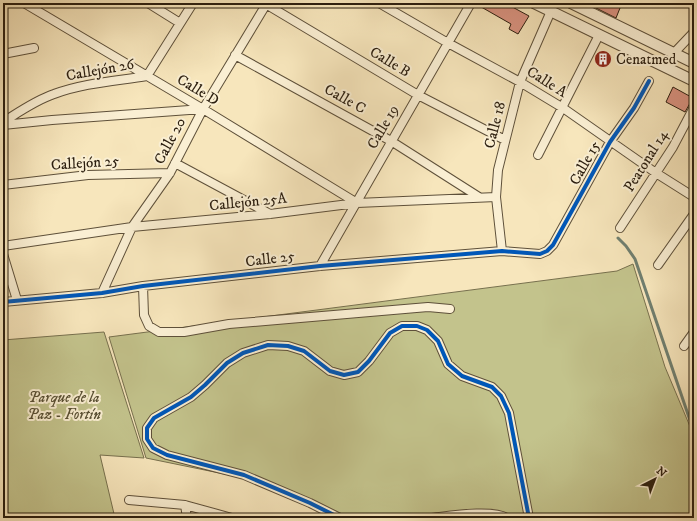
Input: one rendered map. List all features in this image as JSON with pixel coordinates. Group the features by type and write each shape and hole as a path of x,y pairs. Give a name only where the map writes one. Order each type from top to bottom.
{"street":[{"name":"Calle D","path":"24,3 357,202"},
{"path":"148,3 180,23"},
{"name":"Callejón 26","path":"3,123 53,94 73,88 147,76 193,3"},
{"name":"Calle 20","path":"102,293 132,227 170,173 203,109 266,3"},
{"name":"Calle B","path":"266,3 418,95 505,140"},
{"name":"Calle A","path":"379,3 520,82 563,108 610,142 694,197"},
{"name":"Calle 19","path":"320,266 471,3"},
{"path":"534,3 694,81"},
{"path":"571,3 694,63"},
{"name":"Calle 18","path":"502,251 496,197 498,170 520,82 551,11"},
{"path":"674,53 694,32"},
{"path":"538,155 599,35"},
{"path":"3,54 34,48"},
{"name":"Calle C","path":"235,55 391,141 479,197"},
{"name":"Calle 15","path":"540,254 547,251 553,245 610,142 634,108 650,81"},
{"name":"Peatonal 14","path":"620,228 673,147 694,107"},
{"name":"Callejón 26","path":"3,123 203,109"},
{"path":"175,163 270,214"},
{"name":"Callejón 25","path":"3,185 88,175 170,173"},
{"name":"Callejón 25A","path":"3,246 132,227 270,214 357,202 496,197"},
{"path":"658,265 694,214"},
{"name":"Calle 25","path":"3,302 102,293 143,286 320,266 502,251 540,254"},
{"path":"3,254 17,300"},
{"path":"143,286 144,315 149,326 159,332 184,332 229,324 428,307 450,309"},
{"path":"340,518 310,503 244,475 167,455 153,448 147,440 147,428 154,418 191,397 227,363 243,353 268,345 288,346 304,351 330,371 344,375 358,372 369,361 390,333 402,326 416,326 427,330 438,341 448,364 462,376 492,387 501,396 509,413 529,518"},
{"path":"684,346 694,332"},
{"path":"129,500 185,505 232,518"},
{"path":"185,505 187,518"},
{"path":"430,518 496,514 507,518"}],"green space":[{"path":"633,264 665,367 694,436 694,518 331,518 319,511 239,477 146,458 109,337 617,271"},
{"name":"Parque de la Paz - Fortín","path":"104,332 144,458 100,455 115,518 3,518 3,340"}],"building":[{"path":"476,3 505,3 529,16 518,34 509,29 511,24"},
{"path":"586,3 622,3 616,18"},
{"name":"Cenatmed","path":"601,52 610,57 605,65 596,61"},
{"path":"673,87 693,98 685,112 666,102"}],"waterway":[{"path":"618,238 635,259 694,432"}],"cycle path":[{"path":"3,302 102,293 143,286 320,266 502,251 540,254 547,251 553,245 610,142 634,108 649,81"},
{"path":"340,518 310,503 244,475 167,455 153,448 147,439 147,428 154,418 191,397 227,363 243,353 268,345 288,346 304,351 330,371 344,375 358,372 369,361 390,333 402,326 417,326 427,330 438,341 448,364 462,376 492,387 501,396 509,413 529,518"}],"place":[{"name":"Cenatmed","path":"603,59"}]}
